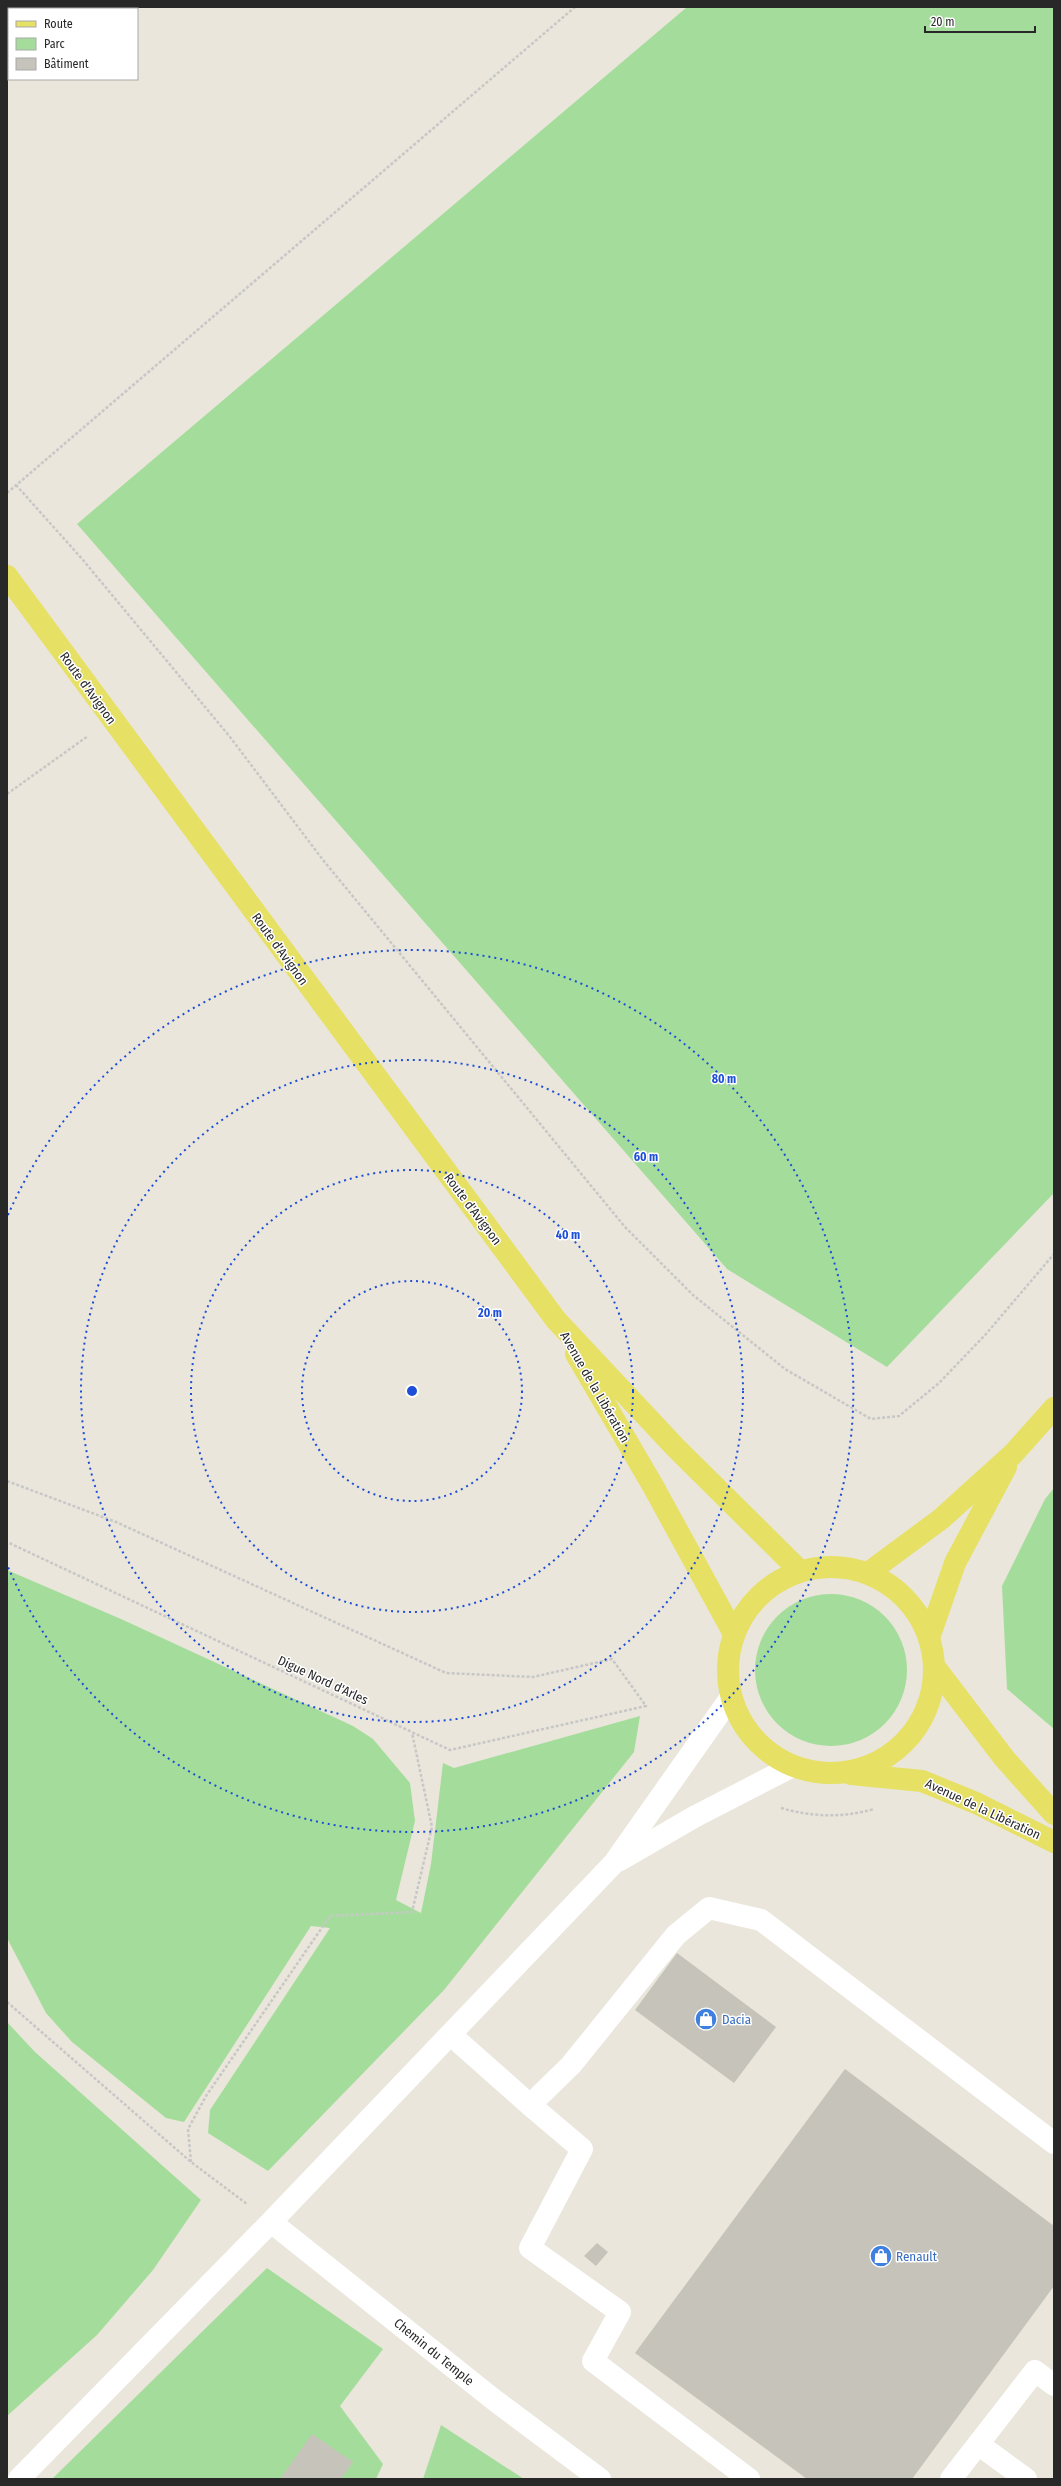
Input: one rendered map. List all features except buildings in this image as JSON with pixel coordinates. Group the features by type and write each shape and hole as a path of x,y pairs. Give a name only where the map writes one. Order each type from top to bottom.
{"main road":[{"name":"Route d'Avignon","path":"7,576 111,719 556,1320"},
{"name":"Avenue de la Libération","path":"556,1320 675,1447 800,1571"},
{"name":"Avenue de la Libération","path":"556,1320 653,1486 734,1634"},
{"path":"868,1573 941,1519 1014,1454 1054,1408"},
{"path":"929,1638 955,1563 1014,1454"},
{"path":"834,1566 868,1573 899,1593 917,1612 929,1638 934,1666 930,1697 917,1725 897,1749 870,1765 840,1773 816,1772 793,1766 765,1750 744,1726 731,1697 728,1665 734,1634 749,1606 772,1585 800,1571 834,1566"},
{"name":"Avenue de la Libération","path":"934,1666 1004,1758 1054,1814"},
{"name":"Avenue de la Libération","path":"840,1773 922,1780 976,1803 1054,1842"}],"street":[{"path":"19,2479 271,2222 614,1863 731,1697"},
{"path":"614,1863 694,1817 793,1766"},
{"path":"530,2104 571,2065 676,1935 709,1908 761,1920 1054,2143"},
{"path":"451,2035 582,2149 530,2248 620,2312 593,2361 749,2479"},
{"name":"Chemin du Temple","path":"271,2222 492,2399 600,2479"},
{"path":"951,2479 1035,2371 1054,2385"},
{"path":"978,2444 1026,2479"}],"path":[{"path":"7,492 575,7"},
{"path":"16,485 84,560 230,737 323,860 625,1226 693,1294 784,1369 871,1419 899,1416 939,1382 986,1334 1054,1254"},
{"path":"7,794 111,719"},
{"name":"Digue Nord d'Arles","path":"7,1481 116,1522 446,1673 533,1677 612,1659 646,1706 450,1750 7,1542"},
{"path":"191,2162 188,2129 206,2096 330,1916 412,1912 432,1826 412,1732"},
{"path":"777,1807 806,1815 853,1815 876,1808"},
{"path":"7,2002 191,2162 271,2222"}],"green space":[{"path":"687,7 1054,7 1054,1193 887,1367 727,1269 77,524"},
{"path":"1054,1488 1054,1729 1007,1689 1002,1586 1045,1499"},
{"path":"7,1570 121,1619 353,1726 373,1739 410,1783 415,1821 396,1900 421,1913 431,1864 443,1763 454,1768 640,1716 634,1752 444,1990 268,2171 208,2133 210,2110 330,1928 311,1926 184,2122 166,2118 72,2042 46,2013 7,1938"},
{"path":"824,1594 838,1594 853,1597 867,1603 885,1616 898,1634 904,1648 907,1670 904,1692 898,1706 885,1724 867,1737 853,1743 838,1746 824,1746 809,1743 795,1737 783,1729 772,1718 764,1706 758,1692 755,1677 755,1663 758,1648 764,1634 772,1622 783,1611 795,1603 809,1597"},
{"path":"7,2022 35,2052 201,2200 153,2270 97,2335 7,2416"},
{"path":"267,2268 383,2349 340,2406 383,2464 376,2479 52,2479"},
{"path":"441,2425 524,2479 423,2479"}],"place":[{"name":"Dacia","path":"706,2019"},
{"name":"Renault","path":"881,2256"}]}
